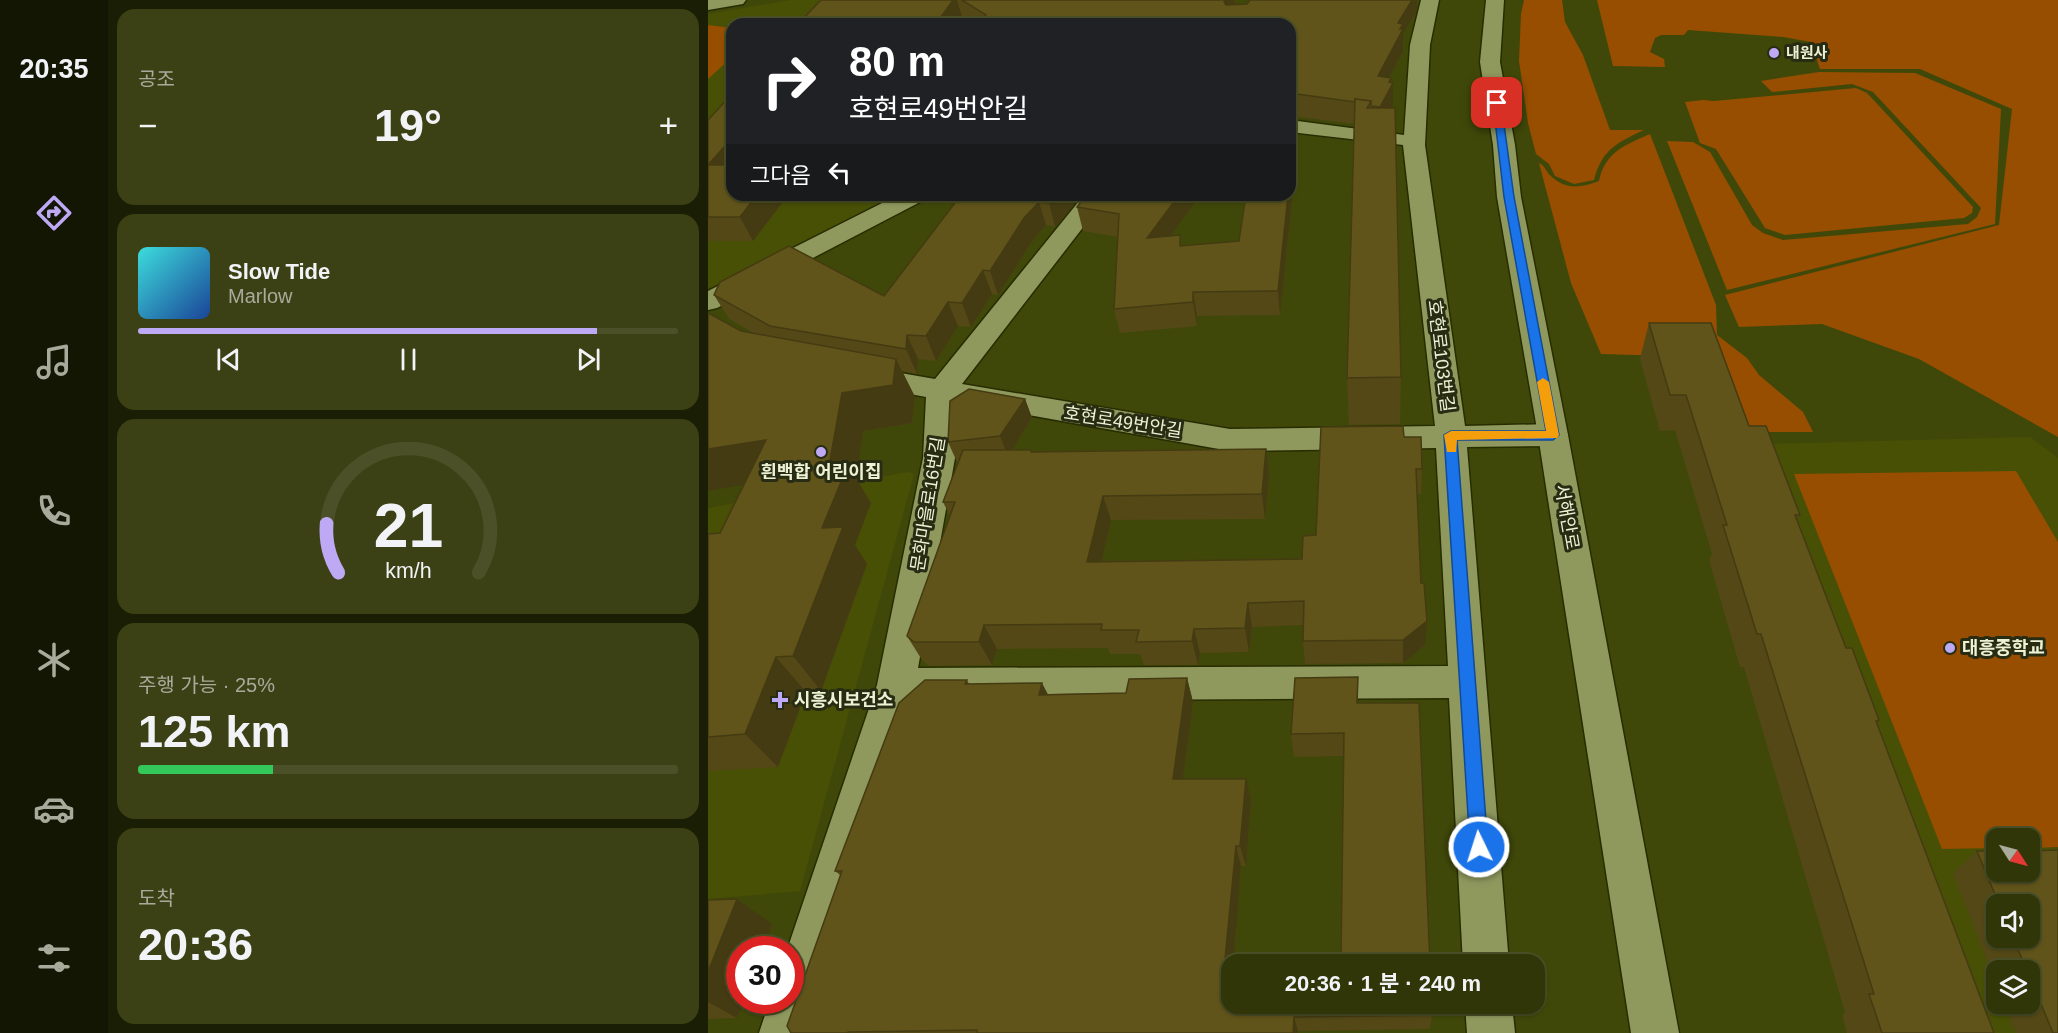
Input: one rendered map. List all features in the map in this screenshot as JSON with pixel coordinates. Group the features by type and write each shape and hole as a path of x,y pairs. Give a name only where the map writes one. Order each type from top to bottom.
{"street":[{"path":"708,5 737,0"},
{"name":"호현로103번길","path":"1431,0 1420,45 1414,145 1451,435 1485,954"},
{"name":"서해안로","path":"1495,0 1490,62 1504,145 1509,197 1553,435 1655,1033"},
{"path":"1296,127 1395,139 1414,145"},
{"path":"711,317 906,201"},
{"path":"941,391 1091,201"},
{"name":"호현로49번안길","path":"841,372 1230,440 1553,435"},
{"name":"문화마을로16번길","path":"783,1033 896,685 939,458 941,391"},
{"path":"896,685 1468,682"},
{"path":"1490,1014 1491,1033"}],"shaded area":[{"path":"791,0 1003,0 1002,18 726,18 726,201 891,201 708,294 708,14"},
{"path":"1524,0 1562,0 1565,22 1583,55 1610,130 1644,130 1618,143 1606,154 1597,169 1594,180 1574,184 1555,176 1549,164 1536,154 1528,123 1519,61 1521,14"},
{"path":"1597,0 2058,0 2058,437 1919,359 1822,324 1739,327 1725,295 1999,225 2012,109 1920,69 1820,69 1811,42 1783,37 1688,30 1684,35 1661,35 1655,38 1650,52 1664,59 1665,67 1613,66"},
{"path":"708,25 726,27 726,62 708,79"},
{"path":"1819,72 1915,73 2001,109 1995,224 1727,290 1667,141 1693,142 1710,152 1752,225 1763,233 1783,240 1968,224 1977,217 1981,208 1873,92 1852,84 1772,92 1761,81"},
{"path":"1856,88 1867,93 1973,207 1972,213 1964,218 1785,235 1765,228 1716,149 1700,143 1685,102 1714,101"},
{"path":"1650,134 1716,305 1717,335 1747,358 1759,375 1803,412 1813,432 1741,432 1707,357 1601,354 1571,283 1539,163 1550,175 1564,184 1587,185 1599,181 1606,163 1617,151"},
{"name":"대흥중학교","path":"2030,437 2058,458 2058,1033 1985,1033 1765,444"},
{"name":"대흥중학교","path":"2016,471 2058,542 2058,847 2040,848 2040,828 1986,828 1986,848 1942,849 1794,474"},
{"name":"시흥시보건소","path":"908,472 914,474 800,891 708,899 708,508"}],"building":[{"path":"821,0 953,0 940,18 804,18"},
{"path":"962,0 1225,0 1226,5 1247,4 1250,0 1412,0 1398,23 1403,24 1400,29 1403,29 1378,76 1391,78 1389,82 1393,83 1380,107 1371,106 1371,101 1355,99 1355,102 1296,94 1296,18 984,18 986,15"},
{"path":"1355,99 1371,101 1367,108 1395,108 1401,377 1347,378"},
{"path":"726,100 726,145 708,165 708,120"},
{"path":"708,165 726,165 726,201 752,201 740,217 708,217"},
{"path":"956,201 1051,201 1049,203 1039,202 1024,218 990,271 983,270 962,303 948,302 926,336 907,335 906,349 770,326 714,295 720,282 789,246 884,296"},
{"path":"1082,201 1175,201 1147,238 1180,235 1180,246 1239,241 1245,201 1287,201 1278,291 1193,292 1193,302 1114,309 1119,214 1077,207"},
{"path":"708,313 741,331 896,359 893,385 842,393 829,466 848,465 822,528 843,527 793,656 776,657 745,734 708,737 708,534 720,533 766,440 708,449"},
{"path":"1649,323 1711,323 1749,426 1766,426 1800,515 1795,515 1846,648 1852,648 1879,720 1876,721 1994,1033 1882,1033 1869,994 1874,994 1761,634 1757,634 1723,525 1727,525 1686,395 1670,395"},
{"path":"969,389 1025,399 1000,436 948,442 950,401"},
{"path":"1403,426 1404,437 1421,437 1422,469 1416,469 1421,583 1424,583 1427,621 1403,640 1303,641 1304,601 1248,603 1245,628 1194,629 1192,641 1136,642 1139,630 1101,630 1102,624 984,625 979,642 914,642 907,636 955,502 943,502 963,450 1031,450 1031,452 1266,449 1262,494 1103,496 1087,562 1302,559 1303,536 1316,535 1321,427"},
{"path":"1358,677 1357,703 1419,703 1430,954 1341,954 1344,733 1291,734 1295,678"},
{"path":"1187,678 1173,779 1246,779 1240,846 1236,846 1225,954 1221,954 1221,1014 1432,1015 1294,1017 1293,1033 977,1033 977,1030 791,1033 787,1026 791,1014 804,1014 804,978 842,871 835,871 899,703 925,680 967,680 965,684 1042,683 1039,695 1126,693 1129,679"},
{"path":"2058,850 2058,1033 2053,1033 2040,1001 2040,960 2023,960 2017,948 2040,948 2040,894 1995,894 1990,882 2040,882 2040,851"},
{"path":"1977,851 1986,851 1986,873"},
{"path":"737,899 708,972 708,900"}],"slow traffic":[{"path":"1452,449 1451,435 1553,435 1543,382"}],"place":[{"name":"내원사","path":"1774,53"},
{"name":"흰백합 어린이집","path":"821,452"},
{"name":"대흥중학교","path":"1950,648"},
{"name":"시흥시보건소","path":"780,700"}],"route":[{"path":"1479,847 1451,435 1553,435 1509,197 1497,103"}]}
